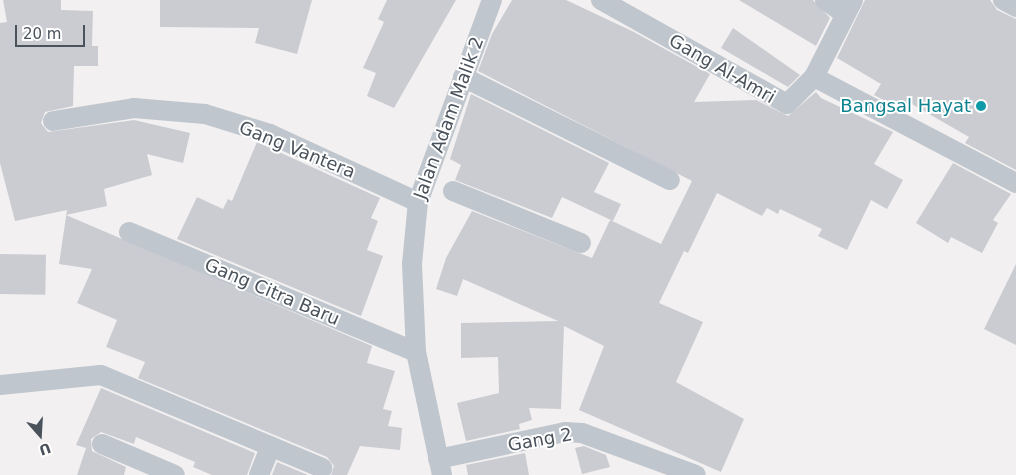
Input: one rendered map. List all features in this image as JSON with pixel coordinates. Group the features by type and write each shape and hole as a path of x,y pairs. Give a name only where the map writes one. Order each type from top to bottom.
{"street":[{"name":"Jalan Adam Malik 2","path":"440,467 416,352 412,264 418,202 441,186 463,77 492,0"},
{"name":"Gang Al-Amri","path":"601,0 780,103 792,103 814,77 849,7"},
{"path":"825,0 849,7"},
{"path":"1003,0 1016,7"},
{"path":"463,77 670,180"},
{"path":"814,77 1016,183"},
{"name":"Gang Vantera","path":"53,121 134,108 205,114 270,134 418,202"},
{"path":"441,186 581,243"},
{"name":"Gang Citra Baru","path":"129,232 416,352"},
{"path":"0,385 101,375 322,468"},
{"name":"Gang 2","path":"440,467 565,432 582,433 696,475"},
{"path":"102,444 175,475"},
{"path":"259,475 271,446"}],"building":[{"path":"3,0 61,0 61,10 93,11 92,46 98,46 98,66 74,66 73,106 45,112 41,123 48,132 134,120 190,133 183,163 147,154 152,175 104,189 107,206 66,215 67,210 15,221 0,163 0,23 7,22"},
{"path":"160,0 312,0 297,54 255,43 259,28 160,27"},
{"path":"387,0 456,0 394,108 367,96 376,73 363,68 384,22 378,19"},
{"path":"512,0 566,0 634,32 710,74 694,102 756,100 788,116 816,92 821,98 893,132 874,164 903,180 887,209 871,200 847,250 818,236 822,229 780,209 778,214 767,208 762,216 717,193 688,253 684,251 659,303 703,322 676,382 744,419 721,472 579,410 604,346 564,326 561,409 529,408 532,420 519,424 520,429 466,441 457,403 499,393 498,357 461,358 461,323 558,321 463,279 457,296 436,289 446,258 472,211 592,258 610,220 661,244 692,181 478,71 492,34"},
{"path":"739,0 813,0 830,18 816,46"},
{"path":"865,0 990,0 997,10 1016,19 1016,170 965,143 969,137 910,103 905,111 874,95 881,84 837,58"},
{"path":"733,28 800,75 788,87 721,48"},
{"path":"471,94 609,163 594,192 621,204 613,221 562,197 552,218 455,180 461,165 450,159"},
{"path":"257,142 380,198 371,218 378,221 367,250 383,256 361,316 177,239 197,197 223,209 228,199 232,201"},
{"path":"953,163 1011,194 993,220 998,223 982,253 951,237 948,243 916,223"},
{"path":"66,215 372,346 367,363 395,371 383,409 392,411 388,426 402,428 400,450 360,446 347,475 331,475 334,466 327,457 138,378 145,362 106,347 117,320 77,303 92,269 59,264"},
{"path":"0,254 46,255 45,295 0,294"},
{"path":"1016,264 1016,345 984,329"},
{"path":"101,388 255,453 247,475 212,475 193,467 195,462 136,437 134,444 101,432 91,439 92,451 126,467 124,475 77,475 86,448 76,445"},
{"path":"584,446 606,455 610,467 582,474 575,448"},
{"path":"525,453 529,475 468,475 466,465"},
{"path":"277,462 308,475 272,475"}],"place":[{"name":"Bangsal Hayat","path":"981,106"}]}
